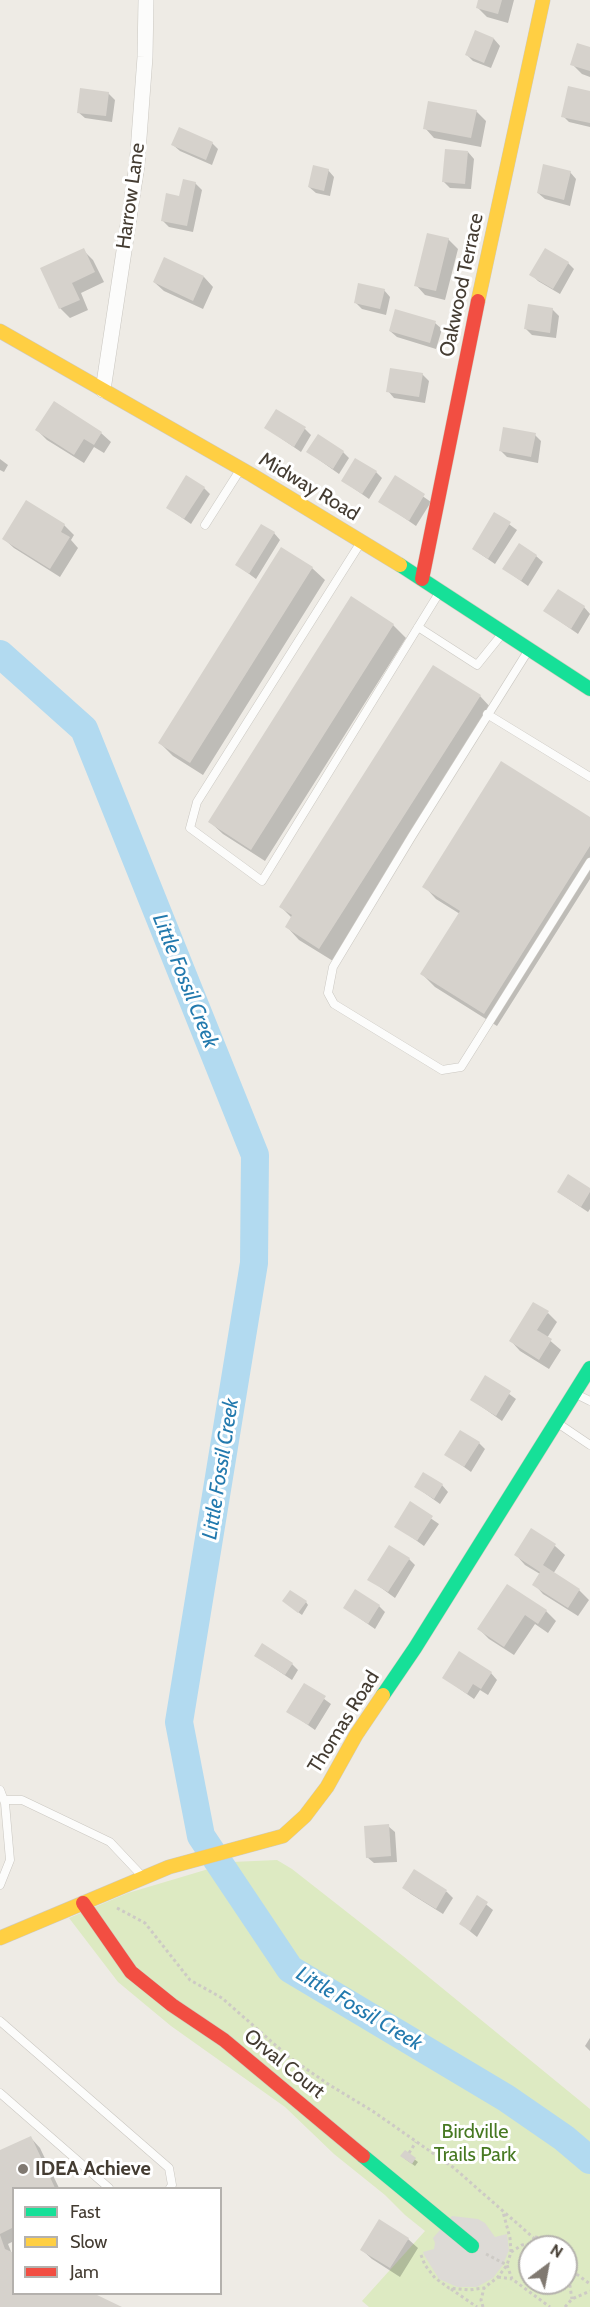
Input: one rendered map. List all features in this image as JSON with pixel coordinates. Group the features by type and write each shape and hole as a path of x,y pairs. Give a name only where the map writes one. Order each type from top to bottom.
{"street":[{"name":"Harrow Lane","path":"103,390 137,165 145,57 146,0"},
{"name":"Oakwood Terrace","path":"422,579 505,170 543,0"},
{"name":"Midway Road","path":"2,332 241,468 361,540 590,689"},
{"name":"Thomas Road","path":"0,1938 182,1864 283,1836 305,1816 327,1787 356,1735 415,1647 590,1368"},
{"name":"Orval Court","path":"83,1903 130,1972 172,2006 224,2040 472,2246"}],"lane":[{"path":"205,525 241,468"},
{"path":"361,540 197,802 190,828 262,881 440,592"},
{"path":"418,627 477,665 503,633"},
{"path":"529,650 487,714 333,967 328,993 334,1004 442,1070 461,1067 590,862"},
{"path":"487,714 590,777"},
{"path":"574,1393 590,1401"},
{"path":"556,1422 590,1445"},
{"path":"0,1790 4,1800 10,1860 0,1885"},
{"path":"4,1800 22,1800 110,1842 144,1878"},
{"path":"0,2021 169,2168 171,2187"},
{"path":"0,2093 108,2187"}],"path":[{"path":"117,1908 145,1923 190,1980 222,1998 289,2056 454,2168 531,2235"},
{"path":"409,2153 416,2142"},
{"path":"472,2246 507,2265 513,2279"},
{"path":"511,2252 518,2248"},
{"path":"498,2277 513,2279 550,2307"},
{"path":"449,2288 477,2307"},
{"path":"483,2307 481,2300 484,2288"},
{"path":"565,2307 572,2299 590,2291"},
{"path":"571,2295 572,2299"}],"green space":[{"name":"Birdville Trails Park","path":"277,1860 292,1869 403,1956 590,2109 590,2307 369,2307 362,2301 425,2231 334,2154 285,2107 171,2026 118,1982 69,1918 128,1893 232,1862"}],"shaded area":[{"path":"452,2216 478,2219 485,2223 495,2237 507,2234 509,2250 503,2265 493,2278 477,2287 457,2287 439,2279 424,2255 423,2252 434,2249 433,2238"}],"building":[{"path":"478,0 502,0 498,14 476,8"},
{"path":"475,30 494,38 484,63 465,55"},
{"path":"577,43 590,47 590,71 570,65"},
{"path":"568,86 590,91 590,123 561,117"},
{"path":"80,88 109,92 106,116 77,113"},
{"path":"428,101 477,110 471,138 423,129"},
{"path":"179,127 213,142 206,160 171,145"},
{"path":"445,149 468,151 465,184 442,182"},
{"path":"543,164 571,171 564,200 537,193"},
{"path":"313,165 329,169 324,191 308,187"},
{"path":"183,179 196,182 187,226 161,221 166,193 179,196"},
{"path":"427,233 449,238 436,291 414,286"},
{"path":"84,248 95,272 72,283 80,300 59,309 40,268"},
{"path":"545,248 569,262 553,289 529,275"},
{"path":"164,257 204,276 193,301 153,282"},
{"path":"358,283 385,289 380,309 354,303"},
{"path":"528,304 553,308 550,333 524,329"},
{"path":"395,309 436,321 430,343 389,331"},
{"path":"390,368 423,373 419,397 386,392"},
{"path":"54,401 102,432 94,445 84,439 74,455 35,430"},
{"path":"276,409 306,427 294,447 264,428"},
{"path":"503,427 536,433 531,457 499,451"},
{"path":"318,434 344,451 333,469 306,452"},
{"path":"355,458 377,471 362,494 341,481"},
{"path":"186,475 205,487 184,519 166,508"},
{"path":"395,475 425,494 409,521 378,502"},
{"path":"26,500 65,524 61,532 70,537 50,569 2,539"},
{"path":"494,512 511,522 488,559 472,549"},
{"path":"261,524 275,532 249,574 235,565"},
{"path":"519,543 537,555 521,581 502,569"},
{"path":"281,547 313,567 190,763 158,743"},
{"path":"558,589 585,606 571,629 543,611"},
{"path":"351,596 394,624 251,850 208,822"},
{"path":"433,665 481,695 319,949 285,927 292,915 279,907"},
{"path":"501,761 590,817 590,846 484,1014 420,974 460,911 422,887"},
{"path":"568,1174 590,1188 581,1207 557,1192"},
{"path":"533,1302 549,1311 537,1330 552,1339 539,1360 509,1341"},
{"path":"485,1375 511,1391 496,1416 470,1400"},
{"path":"460,1430 480,1442 464,1467 444,1455"},
{"path":"423,1472 443,1484 434,1499 414,1487"},
{"path":"410,1501 433,1516 417,1541 394,1527"},
{"path":"531,1528 556,1544 543,1565 580,1589 568,1608 532,1585 540,1572 514,1555"},
{"path":"389,1545 410,1558 388,1592 367,1580"},
{"path":"507,1584 547,1610 538,1624 525,1615 504,1647 477,1629"},
{"path":"355,1589 380,1605 368,1624 343,1608"},
{"path":"290,1590 307,1601 298,1613 282,1601"},
{"path":"262,1643 293,1663 285,1675 254,1656"},
{"path":"459,1651 492,1672 481,1689 473,1684 467,1694 442,1678"},
{"path":"304,1683 326,1696 308,1725 286,1712"},
{"path":"389,1824 391,1856 366,1858 364,1826"},
{"path":"414,1869 447,1890 436,1909 402,1888"},
{"path":"477,1895 488,1902 470,1931 459,1924"},
{"name":"IDEA Achieve","path":"31,2136 55,2187 12,2187 12,2228 0,2234 0,2150"},
{"path":"405,2150 416,2158 412,2164 400,2156"},
{"path":"379,2219 409,2238 390,2268 360,2250"},
{"path":"0,2235 5,2249 12,2252 12,2295 97,2295 122,2307 0,2307"}],"waterway":[{"name":"Little Fossil Creek","path":"0,654 84,729 255,1155 254,1263 179,1722 201,1836 290,1969 506,2098 564,2138 590,2160"}],"traffic: fast":[{"path":"400,565 590,689"},
{"path":"383,1695 415,1648 590,1368"},
{"path":"363,2156 472,2246"}],"traffic: slow":[{"path":"478,301 543,0"},
{"path":"0,331 252,475 400,565"},
{"path":"0,1938 169,1867 283,1836 305,1816 327,1787 356,1735 383,1695"}],"traffic: jam":[{"path":"422,579 478,301"},
{"path":"83,1903 131,1972 172,2005 224,2040 363,2156"}],"place":[{"name":"IDEA Achieve","path":"23,2169"}]}
